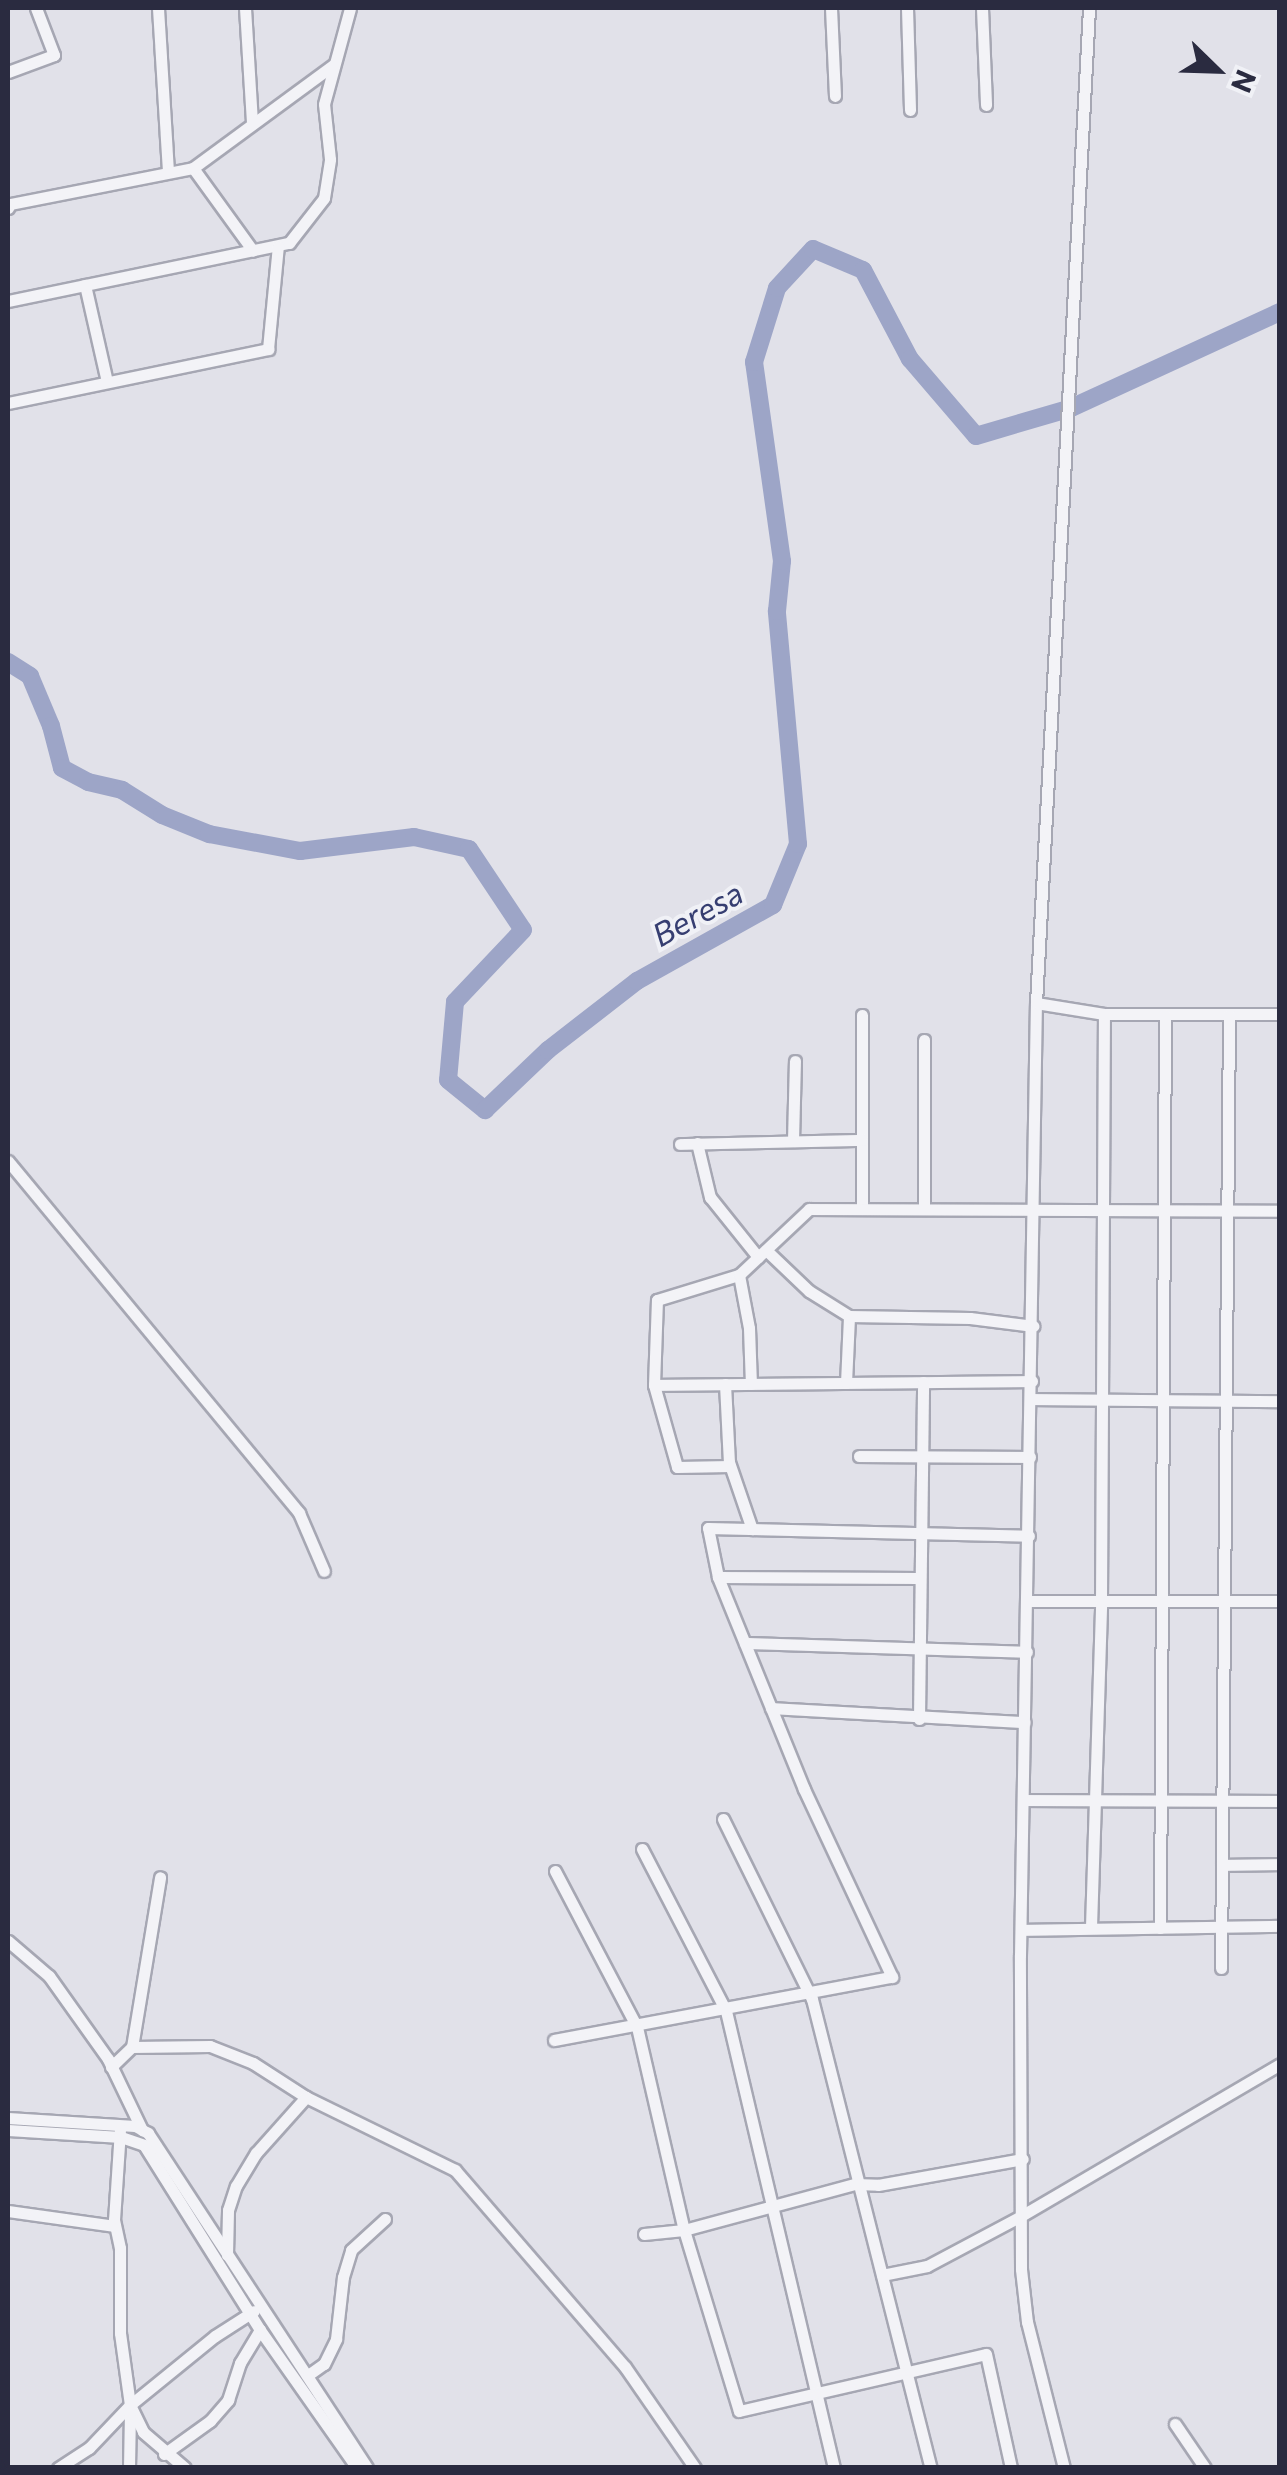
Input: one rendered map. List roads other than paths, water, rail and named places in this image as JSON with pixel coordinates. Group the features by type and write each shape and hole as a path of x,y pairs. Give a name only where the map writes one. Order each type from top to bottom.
{"street":[{"path":"8,72 54,55 36,8"},
{"path":"158,8 168,172"},
{"path":"245,8 252,124"},
{"path":"8,301 289,243 324,198 330,159 324,104 350,8"},
{"path":"831,8 835,96"},
{"path":"908,8 910,110"},
{"path":"982,8 986,105"},
{"path":"1064,2468 1027,2322 1021,2216 1020,1930 1036,1002 1089,8"},
{"path":"8,208 10,204 193,168 333,65"},
{"path":"193,168 253,250"},
{"path":"8,403 268,348 278,246"},
{"path":"85,285 107,382"},
{"path":"1036,1002 1104,1014 1280,1014"},
{"path":"1091,1928 1101,1601 1104,1014"},
{"path":"862,1015 862,1209"},
{"path":"1160,1928 1165,1015"},
{"path":"1221,1968 1229,1015"},
{"path":"924,1040 924,1209"},
{"path":"793,1141 795,1061"},
{"path":"680,1144 862,1140"},
{"path":"696,1144 710,1197 762,1254 848,1316 970,1318 1032,1326"},
{"path":"8,1161 299,1513 324,1571"},
{"path":"730,1466 677,1467 654,1385 657,1300 739,1275 810,1209 1280,1211"},
{"path":"739,1275 749,1328 751,1384"},
{"path":"846,1383 848,1316"},
{"path":"919,1719 924,1382"},
{"path":"654,1385 1032,1382"},
{"path":"725,1384 730,1466 752,1529"},
{"path":"1032,1399 1280,1402"},
{"path":"858,1456 1030,1457"},
{"path":"554,2040 637,2028 892,1977 745,1643 718,1577 708,1528 1029,1536"},
{"path":"718,1577 920,1578"},
{"path":"1028,1601 1280,1601"},
{"path":"745,1643 919,1652 1027,1652"},
{"path":"772,1708 1025,1722"},
{"path":"1023,1800 1280,1801"},
{"path":"723,1819 810,1995 931,2468"},
{"path":"642,1849 726,2011 834,2468"},
{"path":"1222,1865 1280,1864"},
{"path":"555,1871 637,2028 684,2230 740,2411 986,2354 1011,2468"},
{"path":"111,2066 132,2046 160,1877"},
{"path":"1020,1930 1280,1926"},
{"path":"8,1941 49,1976 111,2066 142,2130 163,2153 227,2255 256,2310 260,2330 356,2468"},
{"path":"132,2046 210,2046 253,2062 306,2097 455,2170 625,2367 696,2468"},
{"path":"882,2274 927,2266 1021,2216 1280,2064"},
{"path":"227,2255 228,2210 236,2186 256,2154 306,2097"},
{"path":"8,2118 120,2131 144,2145 256,2310 308,2375 367,2468"},
{"path":"8,2130 142,2130"},
{"path":"120,2131 116,2226 120,2333 130,2405 129,2468"},
{"path":"644,2234 684,2230 860,2184 878,2185 1023,2159"},
{"path":"8,2211 116,2226"},
{"path":"308,2375 324,2364 336,2339 343,2276 351,2250 385,2219"},
{"path":"58,2468 89,2448 130,2405 215,2336 256,2310"},
{"path":"164,2454 210,2421 228,2400 240,2363 260,2330"},
{"path":"130,2405 143,2432 164,2454 185,2468"},
{"path":"1175,2424 1204,2468"}],"waterway":[{"name":"Beresa","path":"8,662 30,676 51,726 62,768 88,782 122,790 162,815 209,834 300,851 414,837 469,849 523,930 455,1002 448,1080 485,1110 548,1050 637,981 773,905 798,844 777,611 782,561 754,362 777,288 813,249 863,270 910,359 976,436 1071,408 1280,312"}]}
